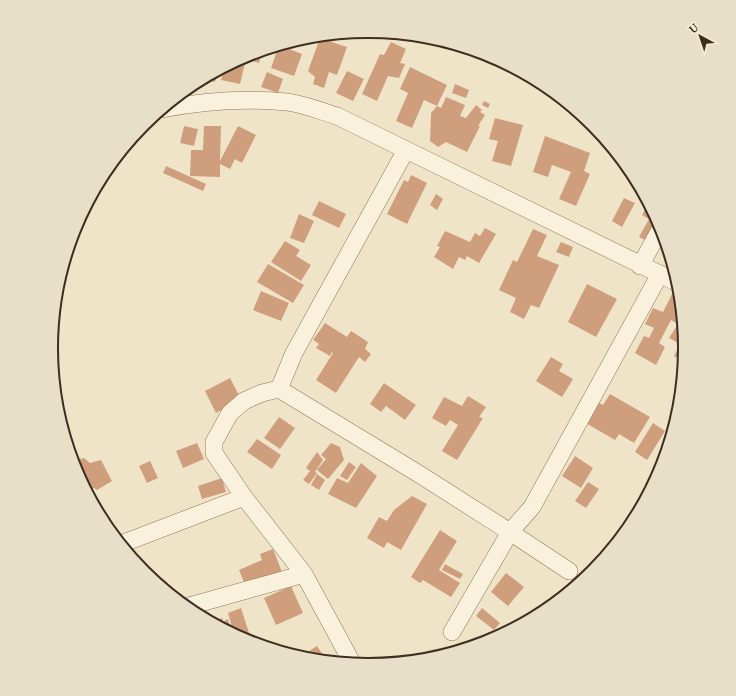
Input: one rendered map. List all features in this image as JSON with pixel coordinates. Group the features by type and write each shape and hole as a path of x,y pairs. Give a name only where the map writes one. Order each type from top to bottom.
{"street":[{"path":"174,106 231,100 287,102 314,108 336,116 670,279"},
{"path":"279,389 294,352 406,150"},
{"path":"640,266 657,236"},
{"path":"452,632 510,532 532,507 660,274"},
{"path":"349,657 304,574 244,497 214,452 214,442 230,413 244,401 262,393 279,389 419,474 569,571"},
{"path":"126,542 244,497"},
{"path":"194,605 304,574"}],"building":[{"path":"329,41 347,47 337,75 329,72 324,88 313,84 315,77 308,71 318,42"},
{"path":"391,42 406,49 400,63 405,64 399,78 388,76 377,101 362,94 380,54 384,55"},
{"path":"289,49 302,54 294,76 271,68 277,52"},
{"path":"261,57 259,63 252,61"},
{"path":"245,64 240,84 221,80 223,75"},
{"path":"410,67 447,85 437,106 424,100 412,128 396,121 408,93 400,89"},
{"path":"347,71 364,79 353,101 336,93"},
{"path":"267,72 283,79 278,93 261,87"},
{"path":"455,84 469,90 466,98 452,93"},
{"path":"446,97 465,105 460,116 466,118 476,105 482,110 480,112 485,115 478,126 480,126 467,152 446,142 438,147 430,141 431,113 437,106 441,108"},
{"path":"484,101 490,104 488,108 482,105"},
{"path":"495,118 523,125 511,166 492,161 498,141 489,139"},
{"path":"184,126 198,129 194,146 180,143"},
{"path":"204,126 221,126 220,161 238,126 256,135 242,163 235,159 230,169 220,164 220,177 190,176 191,150 203,150"},
{"path":"545,136 590,153 584,171 590,174 576,206 559,199 571,172 552,165 548,177 533,172"},
{"path":"166,166 206,184 203,191 163,173"},
{"path":"411,175 427,183 407,224 387,214 404,180 408,182"},
{"path":"436,194 443,199 437,210 430,205"},
{"path":"624,198 635,203 622,227 612,221"},
{"path":"319,201 346,214 339,228 312,215"},
{"path":"645,210 654,229 647,241 639,237 649,219 642,215"},
{"path":"299,214 314,221 304,243 290,238"},
{"path":"485,228 496,234 479,263 467,256 465,260 459,257 453,269 434,257 440,247 437,246 445,231 470,242 475,233 480,236"},
{"path":"533,229 547,235 537,256 559,265 539,308 531,305 524,319 510,312 516,298 499,290 513,260 517,262"},
{"path":"285,241 300,250 296,256 311,265 301,281 271,262"},
{"path":"561,242 573,247 569,257 556,252"},
{"path":"268,264 304,285 293,303 257,282"},
{"path":"587,284 617,299 596,337 568,322"},
{"path":"261,291 289,303 281,321 253,310"},
{"path":"672,294 677,323 671,320 659,343 665,347 656,365 635,353 644,336 649,338 654,328 645,324 653,308 663,312"},
{"path":"325,323 347,337 351,331 368,342 365,349 371,354 365,362 359,357 336,393 316,380 333,353 332,352 330,356 316,348 319,344 313,340"},
{"path":"677,326 678,343 669,338"},
{"path":"677,350 678,350 678,358 674,356"},
{"path":"551,357 563,364 559,371 573,379 562,397 536,381"},
{"path":"230,378 241,399 216,413 205,391"},
{"path":"384,383 416,405 405,420 386,406 381,412 370,404"},
{"path":"610,394 650,417 634,443 619,434 615,440 584,422 596,401 603,405"},
{"path":"468,396 486,407 479,417 483,418 457,460 442,451 458,425 450,420 446,426 432,418 444,397 462,406"},
{"path":"279,417 295,428 280,449 264,438"},
{"path":"653,423 665,431 647,460 635,452"},
{"path":"257,439 281,455 272,469 247,452"},
{"path":"197,443 204,459 183,468 176,451"},
{"path":"331,443 340,447 344,460 328,479 317,470 326,459 321,455"},
{"path":"317,452 323,460 315,472 317,473 309,484 303,480 310,471 306,468"},
{"path":"575,456 593,468 581,488 562,476"},
{"path":"84,458 90,463 101,460 112,481 97,490 94,488 92,489 79,459"},
{"path":"150,461 158,478 147,483 139,466"},
{"path":"349,462 356,467 347,480 340,476"},
{"path":"361,463 377,476 356,508 328,494 337,478 348,483"},
{"path":"317,474 325,480 319,490 311,485"},
{"path":"222,478 226,492 202,499 198,486"},
{"path":"588,482 599,489 586,508 575,501"},
{"path":"412,496 427,504 401,550 387,542 384,548 367,538 379,517 387,521 394,510"},
{"path":"440,530 457,541 439,570 460,583 451,597 423,580 420,583 411,577"},
{"path":"273,549 282,572 246,587 239,570 262,560 260,554"},
{"path":"445,564 463,574 460,579 442,570"},
{"path":"506,573 524,587 508,606 491,592"},
{"path":"291,586 303,613 276,625 264,598"},
{"path":"241,608 249,633 232,626 228,613"},
{"path":"482,608 500,623 494,630 476,616"},
{"path":"228,619 230,625 224,622 224,621"},
{"path":"317,646 322,654 308,652"}]}
